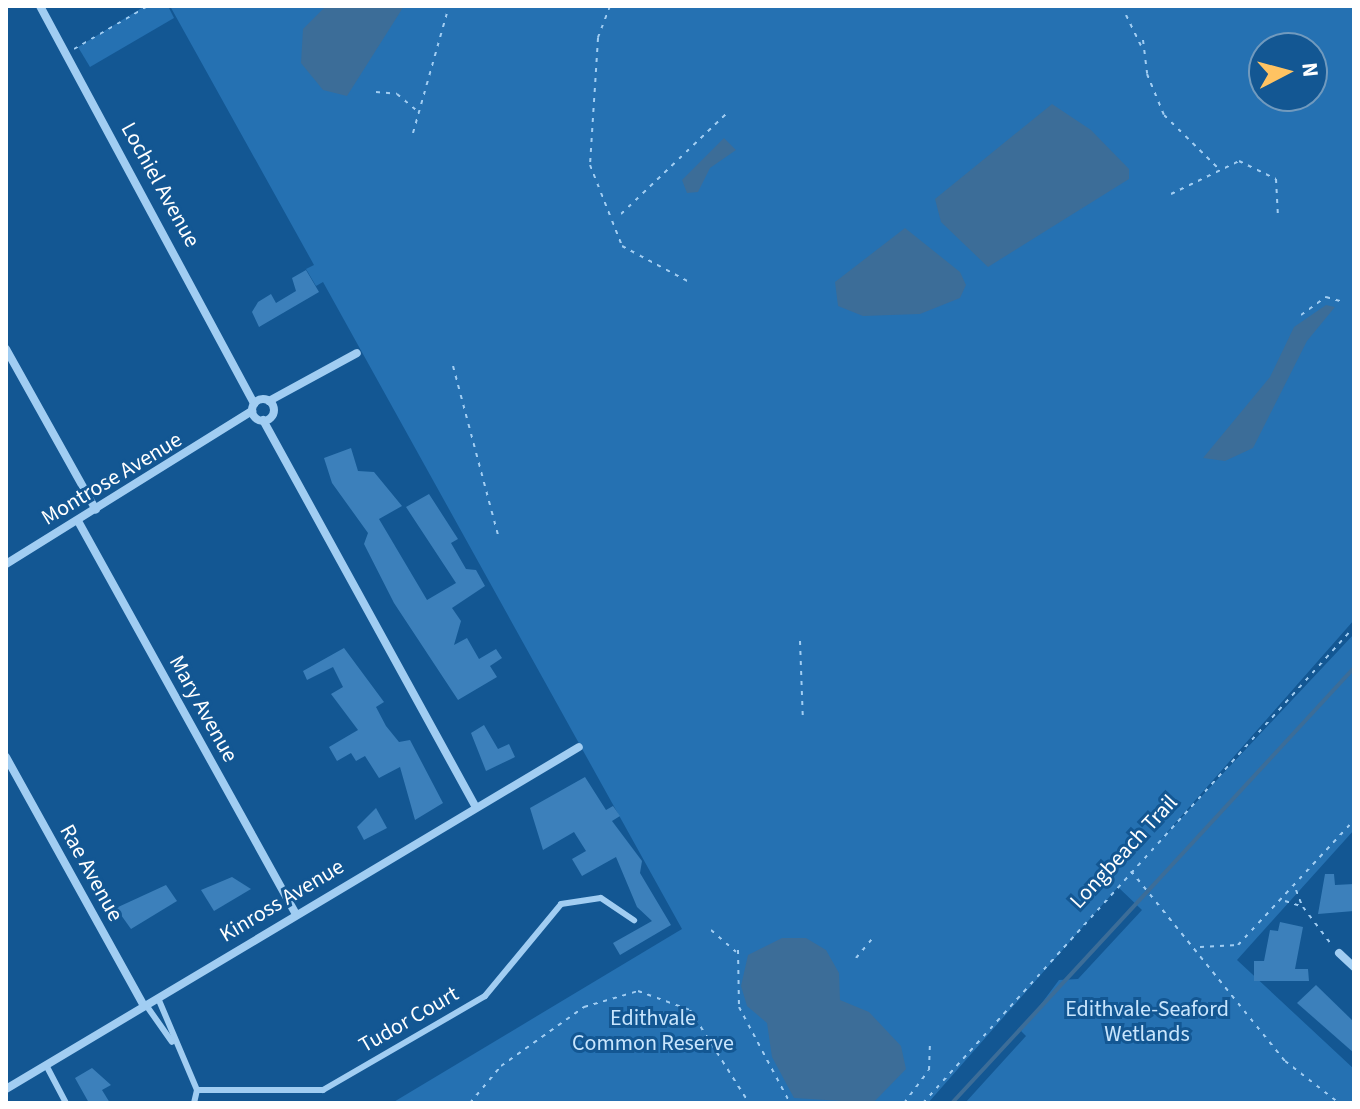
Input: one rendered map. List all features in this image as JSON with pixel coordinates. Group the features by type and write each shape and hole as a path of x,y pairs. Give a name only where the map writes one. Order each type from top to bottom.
{"street":[{"name":"Lochiel Avenue","path":"40,6 263,410 476,807"},
{"path":"6,349 96,510"},
{"name":"Montrose Avenue","path":"6,564 357,353"},
{"name":"Mary Avenue","path":"78,521 296,914"},
{"name":"Kinross Avenue","path":"6,1089 579,747"},
{"name":"Rae Avenue","path":"6,757 145,1005"},
{"path":"1339,953 1354,967"}],"lane":[{"name":"Tudor Court","path":"197,1090 331,1087 485,996 561,904 601,898 634,920"},
{"path":"158,998 178,1052 197,1090 194,1103"},
{"path":"145,1005 178,1052"},
{"path":"46,1065 66,1103"}],"path":[{"path":"66,54 148,6"},
{"path":"413,133 449,6"},
{"path":"610,6 598,38 590,165 622,246 689,282"},
{"path":"1126,15 1141,47 1164,115 1218,168"},
{"path":"1141,47 1143,40"},
{"path":"376,92 397,94 418,111"},
{"path":"621,214 726,114"},
{"path":"1171,194 1218,168 1239,161 1271,174 1278,213"},
{"path":"1301,315 1326,297 1343,302"},
{"path":"453,366 498,535"},
{"name":"Longbeach Trail","path":"923,1103 1354,627"},
{"path":"800,641 803,721"},
{"path":"1199,947 1238,945 1284,901 1354,820"},
{"path":"1131,870 1199,947 1285,1061 1339,1103"},
{"path":"1296,888 1303,907 1339,953"},
{"path":"1284,901 1303,907"},
{"path":"711,930 737,951 739,1007 790,1103"},
{"path":"856,958 872,939"},
{"path":"470,1103 501,1066 584,1007 638,991 690,1010 749,1103"},
{"path":"904,1103 929,1070 930,1045"}],"green space":[{"path":"145,6 168,6 174,18 90,67 78,47"},
{"path":"170,6 1354,6 1354,620 1155,846 1354,634 1354,830 1237,960 1354,1069 1354,1103 965,1103 1026,1036 1021,1031 1059,980 1078,979 1142,910 1118,887 928,1103 392,1103 682,929 323,282 316,286 306,269 314,265"}],"shaded area":[{"path":"326,6 404,6 347,96 323,90 301,63 303,29"},
{"path":"1052,104 1091,130 1129,169 1129,179 988,267 941,222 935,199"},
{"path":"724,138 736,150 710,168 698,192 687,193 682,180"},
{"path":"905,228 960,272 966,285 960,298 920,314 863,316 838,306 835,282"},
{"path":"1326,305 1335,307 1307,341 1253,448 1225,461 1203,458 1270,377 1294,327"},
{"path":"782,938 806,938 826,950 839,973 840,1000 869,1012 901,1046 906,1069 873,1103 794,1098 772,1057 767,1023 747,1006 741,986 748,955"}],"building":[{"path":"306,270 319,292 259,327 252,312 258,302 271,294 276,303 296,291 292,278"},
{"path":"351,448 358,471 374,472 402,506 379,519 427,600 456,583 406,507 429,494 458,539 451,543 466,569 476,570 485,586 452,608 461,621 454,645 467,638 479,659 496,649 502,658 490,666 497,677 458,700 394,603 364,544 368,533 332,483 324,458"},
{"path":"344,648 384,702 376,707 386,726 399,742 410,740 443,803 415,820 400,767 379,778 365,756 356,761 351,753 337,761 329,747 358,730 331,694 343,687 333,667 307,680 303,671"},
{"path":"484,725 498,749 509,744 515,757 486,771 471,733"},
{"path":"585,777 606,810 613,806 620,816 612,821 642,861 640,873 671,925 620,955 613,943 652,921 637,907 616,857 582,876 572,859 586,851 574,832 543,850 530,808"},
{"path":"376,808 387,828 364,840 357,827"},
{"path":"1325,874 1334,874 1335,885 1354,884 1354,911 1318,914"},
{"path":"232,877 251,889 214,911 201,890"},
{"path":"166,885 177,901 131,929 116,908"},
{"path":"1280,922 1303,927 1295,969 1308,969 1309,981 1254,981 1254,961 1264,961 1270,930 1278,931"},
{"path":"1316,985 1354,1022 1354,1053 1297,1003"},
{"path":"92,1068 111,1085 102,1090 110,1103 89,1103 75,1078"}],"waterway":[{"path":"952,1103 1354,668"}],"park label":[{"name":"Edithvale-Seaford Wetlands","path":"1147,1022"},
{"name":"Edithvale Common Reserve","path":"653,1030"}]}
